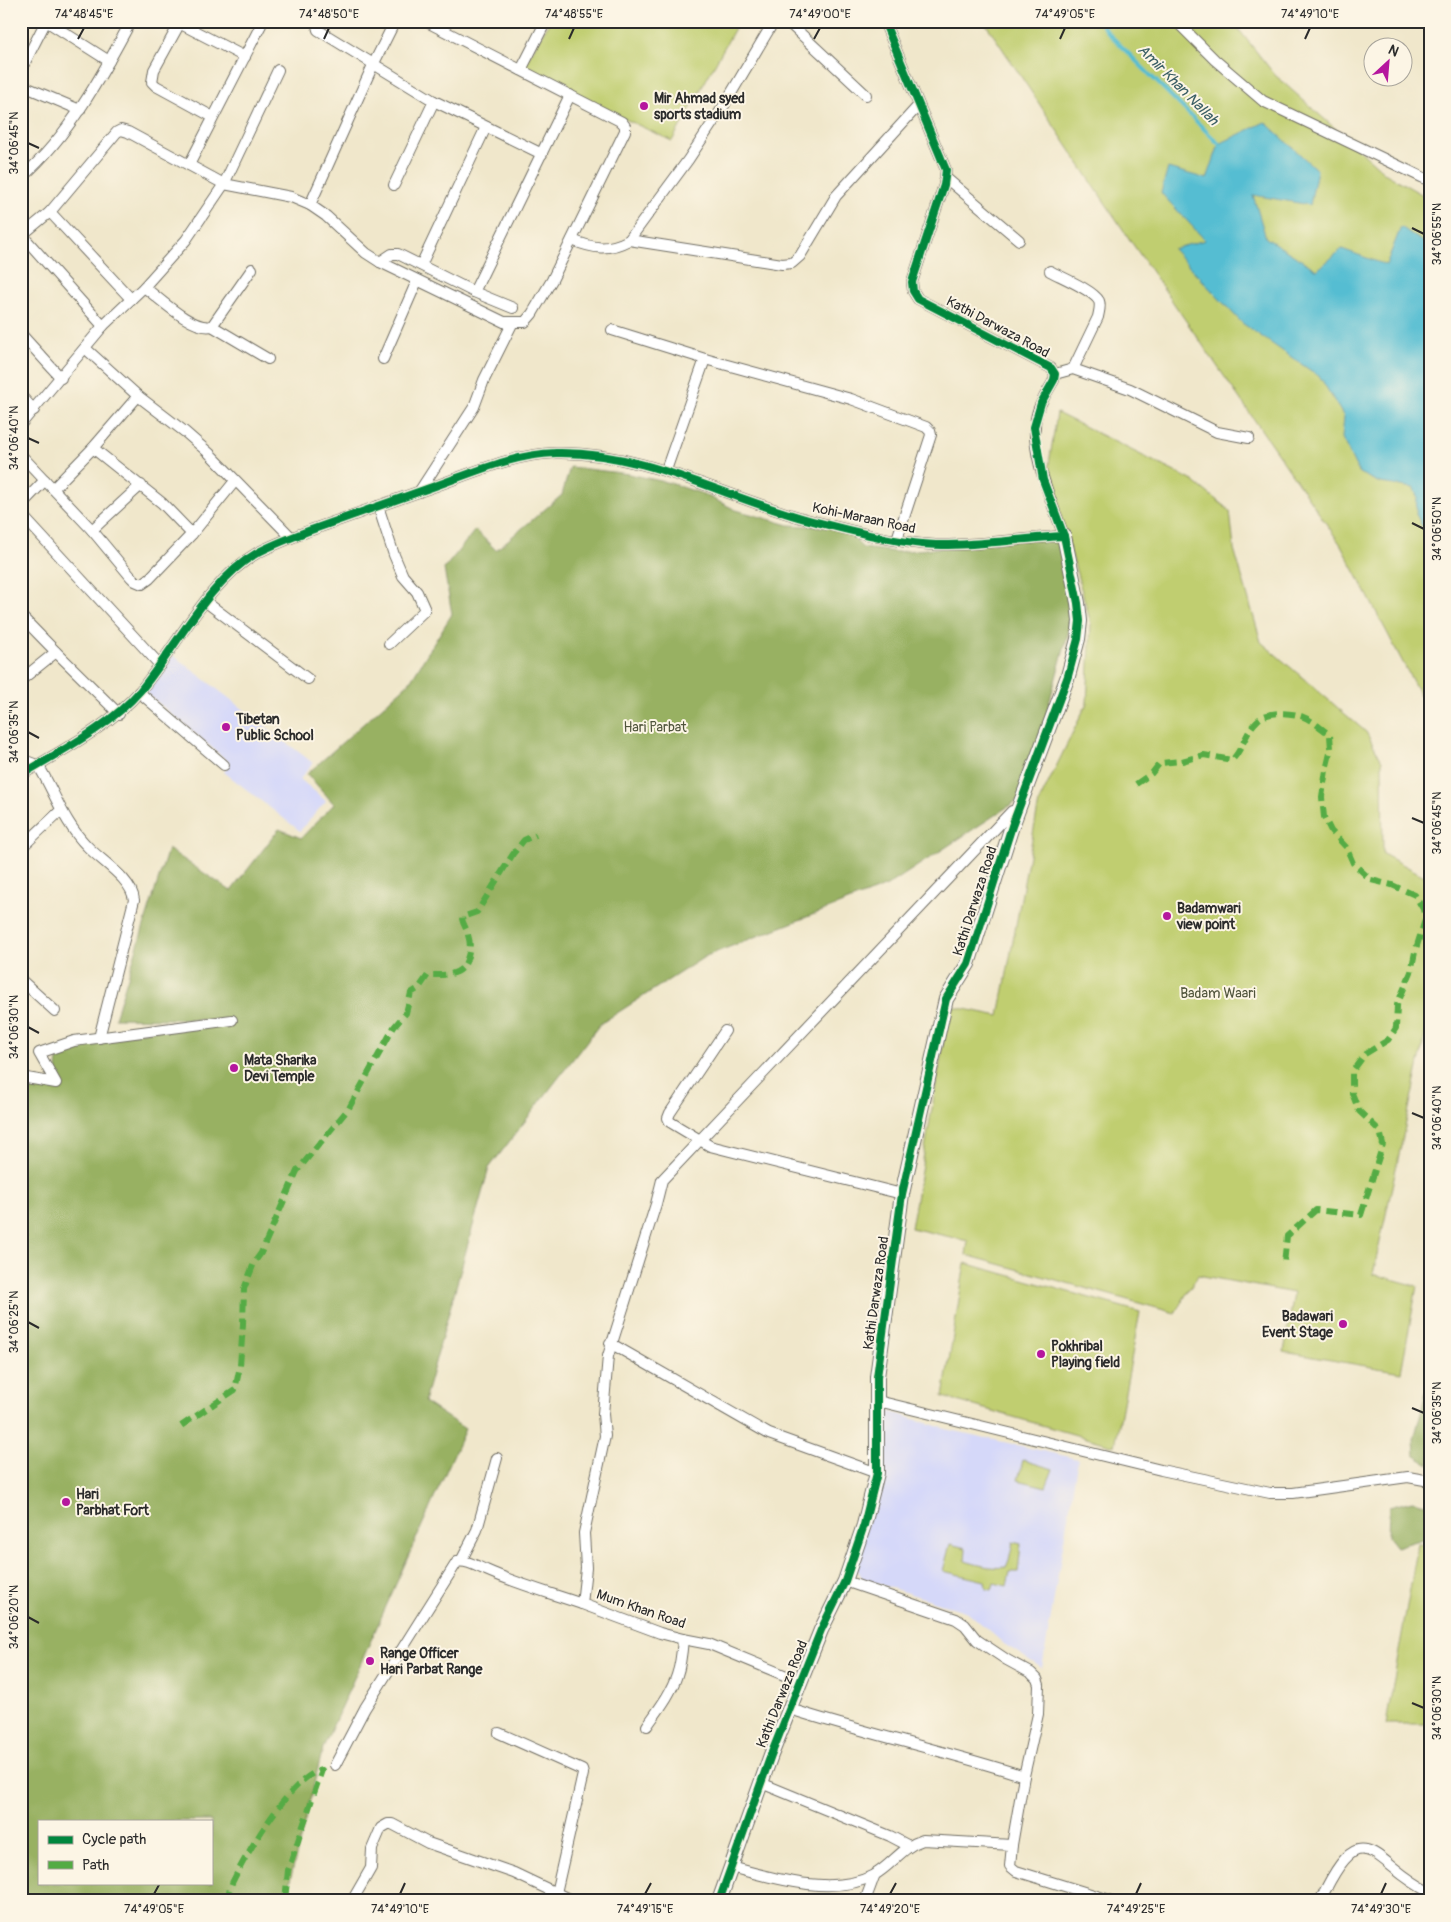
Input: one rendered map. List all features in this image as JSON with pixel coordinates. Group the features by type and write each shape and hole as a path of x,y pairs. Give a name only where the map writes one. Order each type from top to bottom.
{"street":[{"path":"21,178 55,142 80,110 131,21"},
{"path":"188,165 263,21"},
{"path":"316,21 318,30 434,101 542,154"},
{"path":"310,205 373,64 395,21"},
{"path":"103,326 22,236 50,212 117,132 121,130 224,184 274,193 310,205 326,216 380,262 504,322 525,322 532,314 572,240 625,131 625,126 622,122 425,21"},
{"path":"521,70 546,21"},
{"path":"572,240 589,246 603,248 617,246 629,240 677,176 708,130 774,21"},
{"path":"786,21 866,95"},
{"path":"884,21 918,106 943,160 946,178 1019,240"},
{"path":"1176,21 1215,60 1263,101 1430,181"},
{"path":"21,70 50,22 109,61"},
{"path":"213,117 156,86 152,82 154,70 180,22 244,56"},
{"path":"21,424 103,326 144,287 186,240 224,184 278,70"},
{"path":"21,85 80,110"},
{"path":"474,292 570,95"},
{"path":"394,185 434,101"},
{"path":"629,240 782,264 792,263 800,256 836,196 918,106"},
{"path":"421,265 486,127"},
{"name":"Kathi Darwaza Road","path":"719,1901 761,1783 821,1630 845,1581 864,1525 877,1473 877,1378 902,1194 946,999 968,964 1012,826 1068,676 1078,639 1080,621 1078,603 1064,536 1043,480 1034,427 1036,415 1054,380 1055,374 1051,368 918,299 913,291 912,282 915,271 946,178"},
{"path":"50,212 131,299"},
{"path":"380,262 394,254 421,265 474,292 513,308"},
{"path":"212,326 252,268"},
{"path":"1050,271 1090,293 1098,300 1100,307 1098,317 1073,369"},
{"path":"383,359 418,281"},
{"path":"144,287 192,323 202,327 212,326 268,359"},
{"path":"419,492 474,407 484,380 513,322"},
{"path":"612,330 706,359 851,399 926,427 931,435 897,539"},
{"path":"21,334 61,378"},
{"path":"85,348 138,396 209,453 291,537"},
{"path":"666,470 706,359"},
{"path":"1055,374 1073,369 1130,389 1217,432 1249,438"},
{"path":"21,396 34,410"},
{"path":"53,489 93,448 138,396"},
{"path":"93,448 162,503 192,534"},
{"name":"Kohi-Maraan Road","path":"21,775 119,714 139,692 225,579 255,554 291,537 517,458 554,453 585,454 611,458 666,470 805,519 897,539 939,545 1064,536"},
{"path":"21,455 92,530 131,577 142,584 192,534 235,481"},
{"path":"21,505 45,480"},
{"path":"92,530 141,485"},
{"path":"378,506 403,576 417,592 425,610 389,644"},
{"path":"21,514 160,665"},
{"path":"206,602 308,679"},
{"path":"21,616 119,714"},
{"path":"21,680 56,652"},
{"path":"139,692 224,765"},
{"path":"21,759 37,766 45,776 61,810 86,845 127,883 134,894 99,1038"},
{"path":"21,848 61,810"},
{"name":"Mum Khan Road","path":"802,1682 709,1644 683,1640 582,1604 586,1568 584,1533 604,1443 604,1388 610,1343 656,1204 662,1180 1012,811"},
{"path":"21,980 56,1011"},
{"path":"21,1078 56,1083 40,1053 74,1041 232,1020"},
{"path":"725,1031 668,1118 670,1122 710,1146 902,1194"},
{"path":"610,1343 769,1434 877,1473"},
{"path":"878,1401 1161,1470 1270,1493 1293,1493 1408,1477 1430,1481"},
{"path":"335,1765 365,1708 454,1565 461,1561 478,1530 497,1458"},
{"path":"461,1561 508,1580 582,1604"},
{"path":"845,1581 956,1619 965,1625 977,1640 1031,1673 1037,1679 1040,1698 1024,1776 1010,1866 1016,1871 1112,1901"},
{"path":"646,1726 668,1695 675,1680 683,1640"},
{"path":"790,1709 1024,1776"},
{"path":"499,1734 582,1770 584,1774 556,1893"},
{"path":"761,1783 890,1836 909,1846"},
{"path":"352,1901 371,1868 372,1849 381,1828 388,1824 392,1824 446,1850 514,1874 574,1901"},
{"path":"731,1866 770,1877 818,1884 840,1884 861,1881 875,1874 909,1846 923,1840 933,1839 1012,1845"},
{"path":"1320,1901 1338,1869 1349,1855 1357,1849 1375,1852 1415,1885 1430,1892"},
{"path":"865,1901 875,1874"}],"shaded area":[{"name":"Tibetan Public School","path":"173,655 313,763 300,779 326,801 300,831 224,772 230,763 144,691"},
{"path":"885,1410 946,1429 1078,1459 1042,1668 1004,1644 968,1612 863,1579 854,1564 880,1483"}],"green space":[{"name":"Mir Ahmad syed sports stadium","path":"550,21 739,21 672,141 521,70"},
{"path":"984,21 1232,21 1275,75 1386,174 1430,199 1430,714 1341,545 1132,243"},
{"name":"Badam Waari","path":"1057,413 1193,481 1230,511 1234,549 1261,642 1366,732 1382,761 1383,854 1430,879 1430,1012 1373,1274 1417,1286 1401,1372 1284,1352 1294,1293 1198,1275 1175,1313 966,1255 968,1241 911,1228 950,1006 999,1016 1039,802 1087,703 1091,624 1048,470"},
{"name":"Hari Parbat","path":"570,467 629,474 670,483 703,494 736,510 789,525 843,528 863,548 896,552 1064,536 1070,626 1024,796 887,886 706,956 600,1024 489,1168 424,1402 465,1429 323,1748 285,1901 21,1901 21,1092 56,1083 58,1057 99,1038 227,1020 115,1018 168,849 231,891 279,829 301,838 334,804 307,774 409,683 452,614 444,569 475,530 496,550 562,495"},
{"name":"Pokhribal Playing field","path":"965,1263 1140,1312 1115,1446 943,1397"},
{"path":"1430,1377 1430,1465 1415,1456 1414,1439"},
{"path":"1023,1460 1053,1469 1046,1487 1018,1480"},
{"path":"1412,1501 1430,1505 1430,1537 1396,1547 1388,1537 1389,1507"},
{"path":"1013,1542 1021,1544 1018,1572 1010,1572 1007,1586 994,1583 992,1590 986,1589 985,1581 943,1571 950,1544 966,1548 965,1561 985,1566 1006,1567"},
{"path":"1418,1544 1430,1545 1430,1724 1386,1724"}],"water":[{"path":"1265,122 1317,170 1310,205 1253,195 1266,238 1317,270 1342,249 1386,265 1401,227 1430,247 1430,542 1416,514 1417,497 1414,488 1380,483 1359,473 1342,438 1344,417 1320,377 1242,323 1173,249 1205,240 1161,193 1168,168 1207,179 1219,144"}],"waterway":[{"name":"Amir Khan Nallah","path":"1099,21 1110,35 1219,144"}],"marked path":[{"path":"1136,784 1152,773 1160,763 1182,761 1204,755 1232,760 1253,725 1266,715 1284,713 1305,718 1330,735 1331,749 1322,797 1324,817 1331,831 1346,847 1353,863 1371,880 1392,885 1415,895 1423,909 1425,920 1411,972 1397,1005 1396,1028 1388,1040 1365,1054 1352,1072 1352,1093 1359,1111 1380,1131 1383,1144 1361,1215 1316,1210 1287,1236 1284,1263"},
{"path":"181,1426 235,1390 240,1366 244,1289 254,1263 261,1253 297,1171 349,1108 394,1027 406,1013 411,993 419,988 428,975 452,974 465,965 470,944 462,917 477,912 513,854 524,840 536,835"},
{"path":"225,1901 240,1867 284,1800 297,1785 310,1775 322,1770 288,1870 285,1901"}],"cycle path":[{"path":"719,1901 771,1755 821,1630 845,1581 864,1525 877,1473 877,1377 902,1194 946,999 968,964 1012,826 1068,676 1078,639 1080,621 1064,536 1043,480 1034,427 1041,403 1054,380 1055,374 1051,368 918,299 913,291 912,282 944,185 946,170 884,21"},
{"path":"21,775 100,727 128,704 140,691 194,616 223,580 239,565 257,553 311,530 487,467 522,457 556,453 589,454 622,460 685,478 809,520 910,542 957,545 1064,536"}],"place":[{"name":"Mir Ahmad syed sports stadium","path":"644,106"},
{"name":"Tibetan Public School","path":"226,727"},
{"name":"Badamwari view point","path":"1167,916"},
{"name":"Mata Sharika Devi Temple","path":"234,1068"},
{"name":"Badawari Event Stage","path":"1343,1324"},
{"name":"Pokhribal Playing field","path":"1041,1354"},
{"name":"Hari Parbhat Fort","path":"66,1502"},
{"name":"Range Officer Hari Parbat Range","path":"370,1661"}]}
